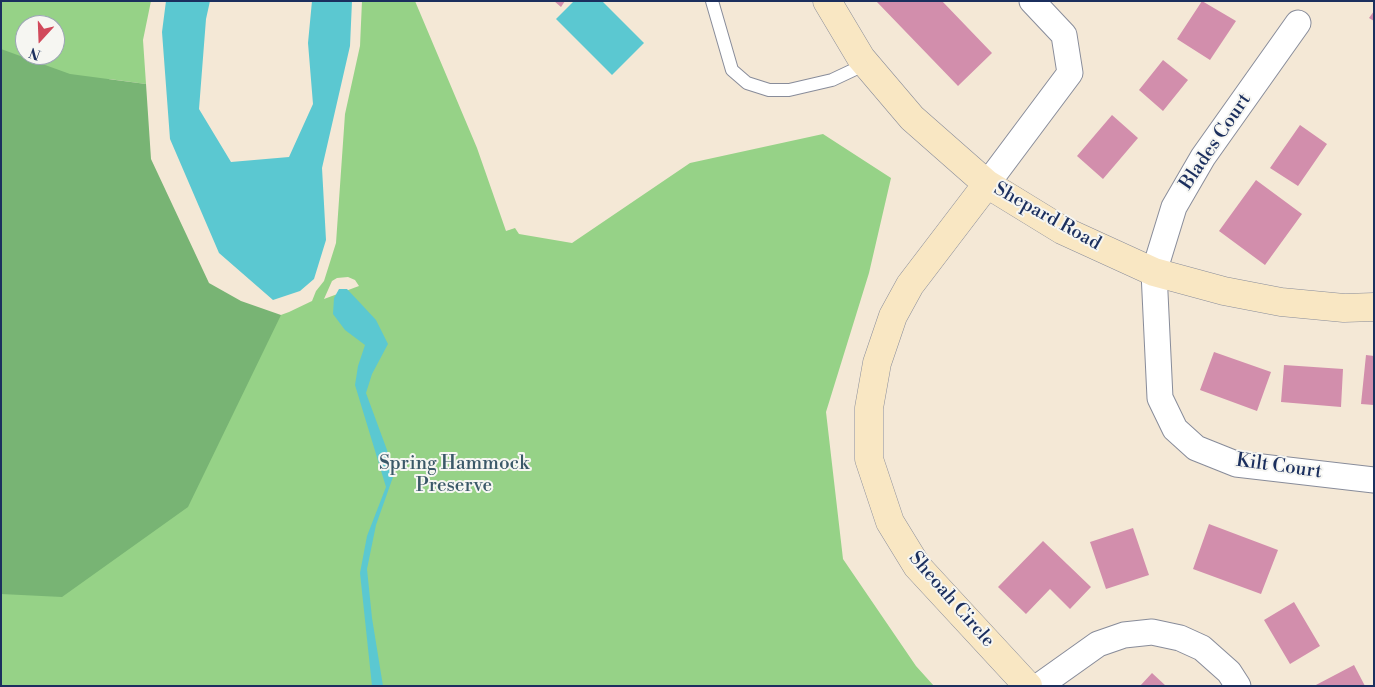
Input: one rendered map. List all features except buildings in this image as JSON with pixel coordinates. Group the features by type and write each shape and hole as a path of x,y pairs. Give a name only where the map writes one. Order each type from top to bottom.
{"street":[{"name":"Shepard Road","path":"827,1 866,64 912,118 987,184 1062,230 1154,272 1224,291 1281,302 1344,308 1374,307"},
{"path":"987,184 1070,73 1064,35 1032,1"},
{"name":"Blades Court","path":"1154,272 1174,207 1198,166 1298,23"},
{"name":"Sheoah Circle","path":"987,184 910,285 893,316 877,363 869,408 869,459 890,522 917,566 1028,686"},
{"name":"Kilt Court","path":"1154,272 1160,398 1175,429 1196,448 1236,464 1374,480"},
{"path":"1039,686 1098,644 1124,635 1152,632 1180,638 1202,648 1229,672 1238,686"}],"lane":[{"path":"712,1 732,70 747,83 770,90 789,90 832,80 866,64"}],"green space":[{"name":"Spring Hammock Preserve","path":"1,1 151,1 143,40 146,84 109,79 100,381 289,312 312,301 316,291 324,281 336,243 345,114 360,46 362,1 415,1 477,148 506,231 515,228 519,234 572,243 690,163 823,134 891,178 869,273 826,412 843,559 916,666 934,686 1,686","holes":["348,277 355,280 359,286 324,299 332,281 337,278"]},
{"path":"1,49 15,54 15,65 45,65 70,74 146,84 151,159 209,283 241,301 281,315 188,507 62,597 1,594"}],"water":[{"path":"166,1 210,1 206,19 199,109 231,162 289,157 313,104 308,43 312,1 352,1 350,46 322,168 326,240 314,279 300,291 273,300 219,253 170,139 162,32"},
{"path":"574,1 602,1 644,43 612,75 556,19"},
{"path":"339,289 347,289 376,320 388,344 372,374 366,393 387,450 393,477 376,525 367,569 372,618 383,686 372,686 360,573 367,536 386,487 355,385 358,366 365,345 345,330 333,314 334,298"}]}
